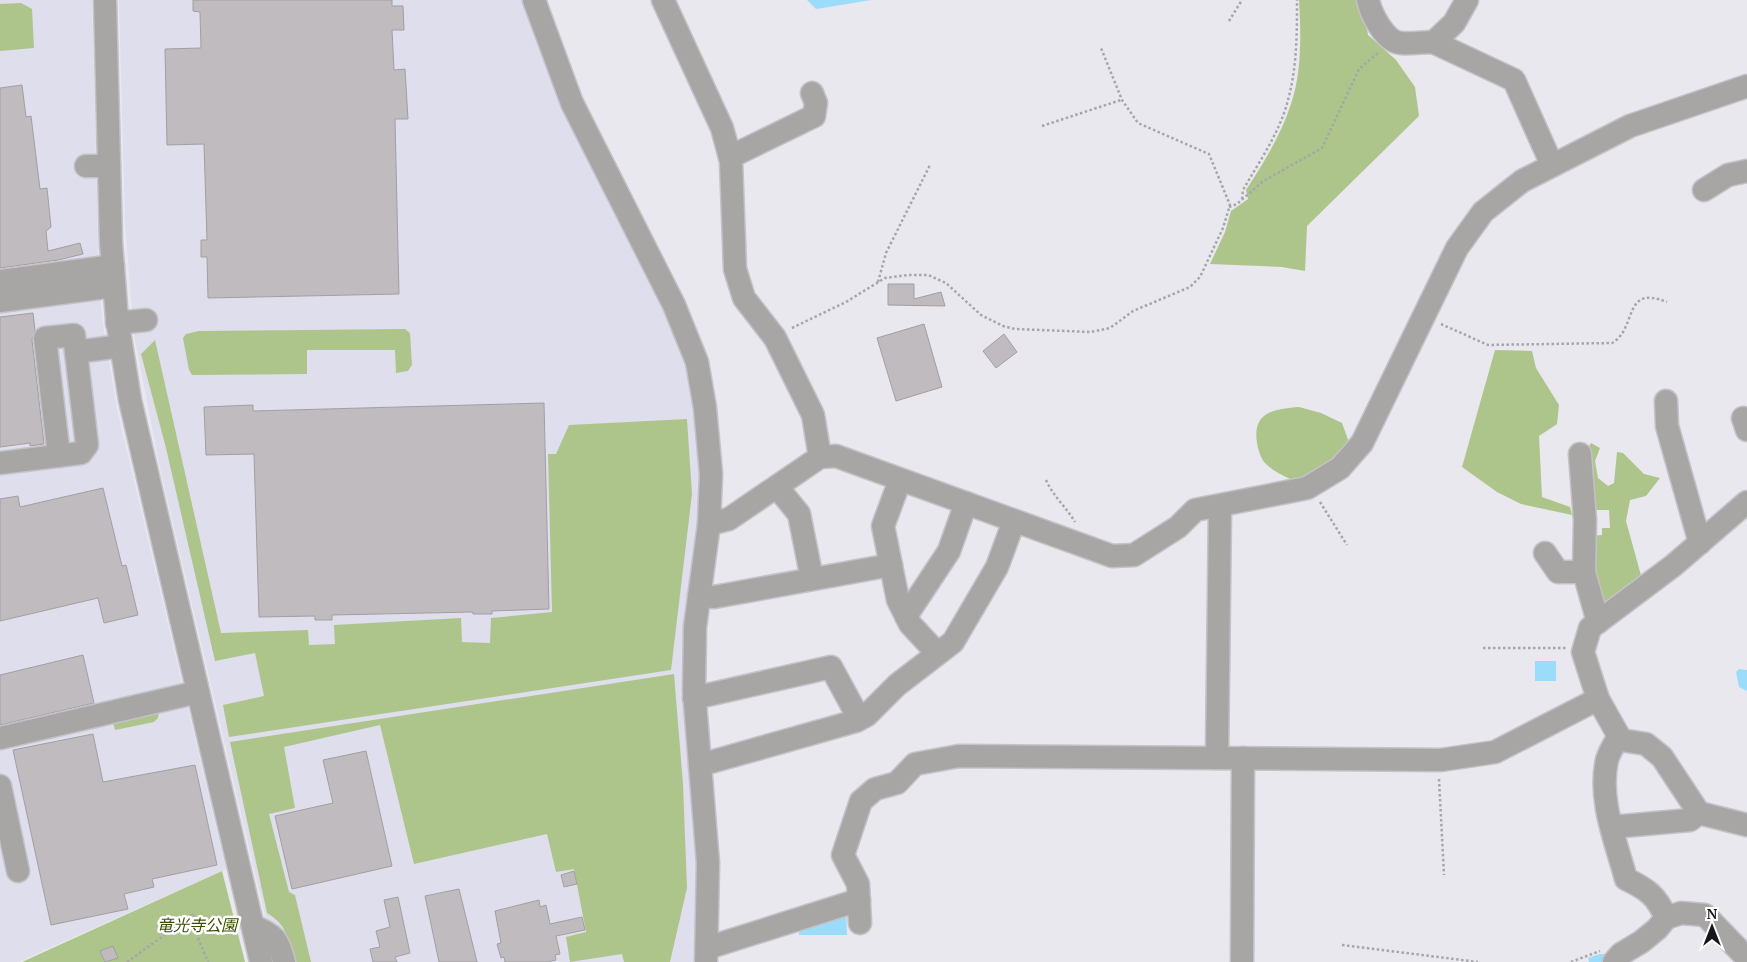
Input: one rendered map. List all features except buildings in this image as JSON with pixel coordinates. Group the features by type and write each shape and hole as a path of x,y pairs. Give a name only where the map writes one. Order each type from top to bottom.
{"street":[{"path":"106,0 113,276 121,346 130,400 261,962"},
{"path":"534,0 572,103 674,305 697,362 705,408 711,474 709,524 695,627 694,698 708,863 707,955 859,900"},
{"path":"663,0 722,128 730,157 734,196 735,269 744,298 775,338 813,415 820,457"},
{"path":"1368,0 1379,24 1390,38 1400,43 1433,42 1514,80 1552,165"},
{"path":"1433,42 1454,23 1468,0"},
{"path":"709,524 729,519 820,457 836,456 1112,556 1134,555 1178,527 1195,510 1310,486 1340,468 1362,443 1457,248 1483,212 1522,181 1630,126 1747,86"},
{"path":"730,157 814,116 816,103 812,93"},
{"path":"86,166 109,166"},
{"path":"1704,190 1728,175 1747,171"},
{"path":"0,281 113,276"},
{"path":"0,301 113,276"},
{"path":"118,323 146,320"},
{"path":"0,464 59,456 81,453 87,445 74,335 45,338 59,456"},
{"path":"76,352 121,346"},
{"path":"1666,401 1668,426 1700,543"},
{"path":"1580,454 1585,520 1584,572 1598,622"},
{"path":"900,480 883,526 898,600 906,616 930,650"},
{"path":"777,486 799,514 812,580"},
{"path":"1747,502 1700,543 1590,628 1583,652 1598,699 1621,740 1646,744 1662,757 1700,813 1747,825"},
{"path":"906,616 949,551 966,504"},
{"path":"1217,758 1220,506"},
{"path":"700,765 856,721 867,715 930,650 953,642 997,567 1014,521"},
{"path":"1545,554 1558,572 1584,572"},
{"path":"699,596 714,597 891,565"},
{"path":"694,698 831,667 856,712"},
{"path":"0,738 198,692"},
{"path":"860,923 858,884 843,855 860,801 875,789 897,783 915,764 959,756 1438,760 1494,752 1598,699"},
{"path":"1619,736 1607,758 1603,784 1626,879 1641,886 1663,910 1706,915 1742,953"},
{"path":"1242,962 1243,758"},
{"path":"0,786 18,871"},
{"path":"1612,827 1690,820 1700,813"},
{"path":"1617,958 1641,942 1663,910"},
{"path":"253,926 274,935 280,944 284,962"}],"path":[{"path":"1229,21 1242,0"},
{"path":"1242,200 1243,190 1270,143 1288,102 1297,56 1297,0"},
{"path":"1229,207 1242,200 1262,182 1322,148 1359,69 1370,58 1400,43"},
{"path":"775,338 809,318 846,302 885,278 928,275 946,284 981,315 1003,326 1015,329 1081,332 1110,328 1133,311 1190,287 1200,277 1207,263 1223,228 1229,207 1208,154 1138,123 1122,100 1101,48"},
{"path":"1042,126 1122,100"},
{"path":"878,283 879,272 886,253 930,165"},
{"path":"1424,316 1488,345 1606,344 1620,338 1635,303 1646,297 1654,297 1668,302"},
{"path":"1046,480 1051,491 1070,514 1083,536 1084,546"},
{"path":"1310,486 1347,545"},
{"path":"1483,648 1584,648"},
{"path":"1438,760 1444,875"},
{"path":"128,962 170,931"},
{"path":"198,938 208,962"},
{"path":"1342,945 1478,962"},
{"path":"1571,962 1602,950 1613,949 1617,958"}],"shaded area":[{"path":"0,0 92,0 99,276 102,318 117,409 226,869 18,962 0,962"},
{"path":"119,0 525,0 545,63 565,109 623,222 681,345 694,398 701,438 698,932 694,962 276,962 160,468 134,335 125,223"}],"green space":[{"path":"1299,0 1362,0 1368,35 1396,60 1415,87 1419,116 1307,226 1305,271 1282,267 1210,264 1225,232 1231,211 1248,199 1246,190 1265,160 1287,116 1295,92 1299,66"},
{"path":"21,3 32,9 34,48 0,51 0,4"},
{"path":"405,329 410,333 412,365 408,371 396,373 395,350 307,350 307,374 192,375 189,370 183,338 186,334 199,331"},
{"path":"155,340 221,633 308,630 309,645 335,644 334,625 461,618 462,642 490,643 491,618 552,612 548,454 556,454 569,425 687,419 692,494 671,670 229,737 223,705 264,696 255,653 215,661 166,448 141,354"},
{"path":"1495,350 1532,351 1536,368 1559,405 1557,424 1539,436 1542,497 1570,507 1572,515 1521,504 1497,492 1462,467"},
{"path":"1299,407 1321,413 1342,423 1351,448 1296,482 1269,467 1264,462 1258,448 1256,433 1258,425 1267,414 1281,409"},
{"path":"1591,443 1600,448 1595,461 1598,478 1608,486 1614,483 1617,452 1623,453 1644,474 1660,478 1646,496 1630,500 1626,521 1642,579 1606,606 1597,605 1589,536 1602,535 1602,528 1610,528 1609,510 1588,510 1585,452"},
{"path":"674,674 683,784 687,888 670,962 624,962 622,954 570,962 566,937 586,932 574,869 556,872 547,834 414,864 380,725 284,747 295,808 269,814 289,892 295,895 311,962 293,962 283,928 280,923 267,913 230,742"},
{"path":"159,711 158,718 154,722 115,730 113,722"},
{"name":"竜光寺公園","path":"222,871 245,962 22,962"}],"water":[{"path":"807,0 871,0 816,9"},
{"path":"1535,661 1556,661 1556,681 1535,681"},
{"path":"1739,669 1747,670 1747,691 1739,687 1736,672"},
{"path":"846,911 847,935 799,935 799,926"},
{"path":"1600,954 1608,954 1605,962 1589,962 1588,958"}]}
